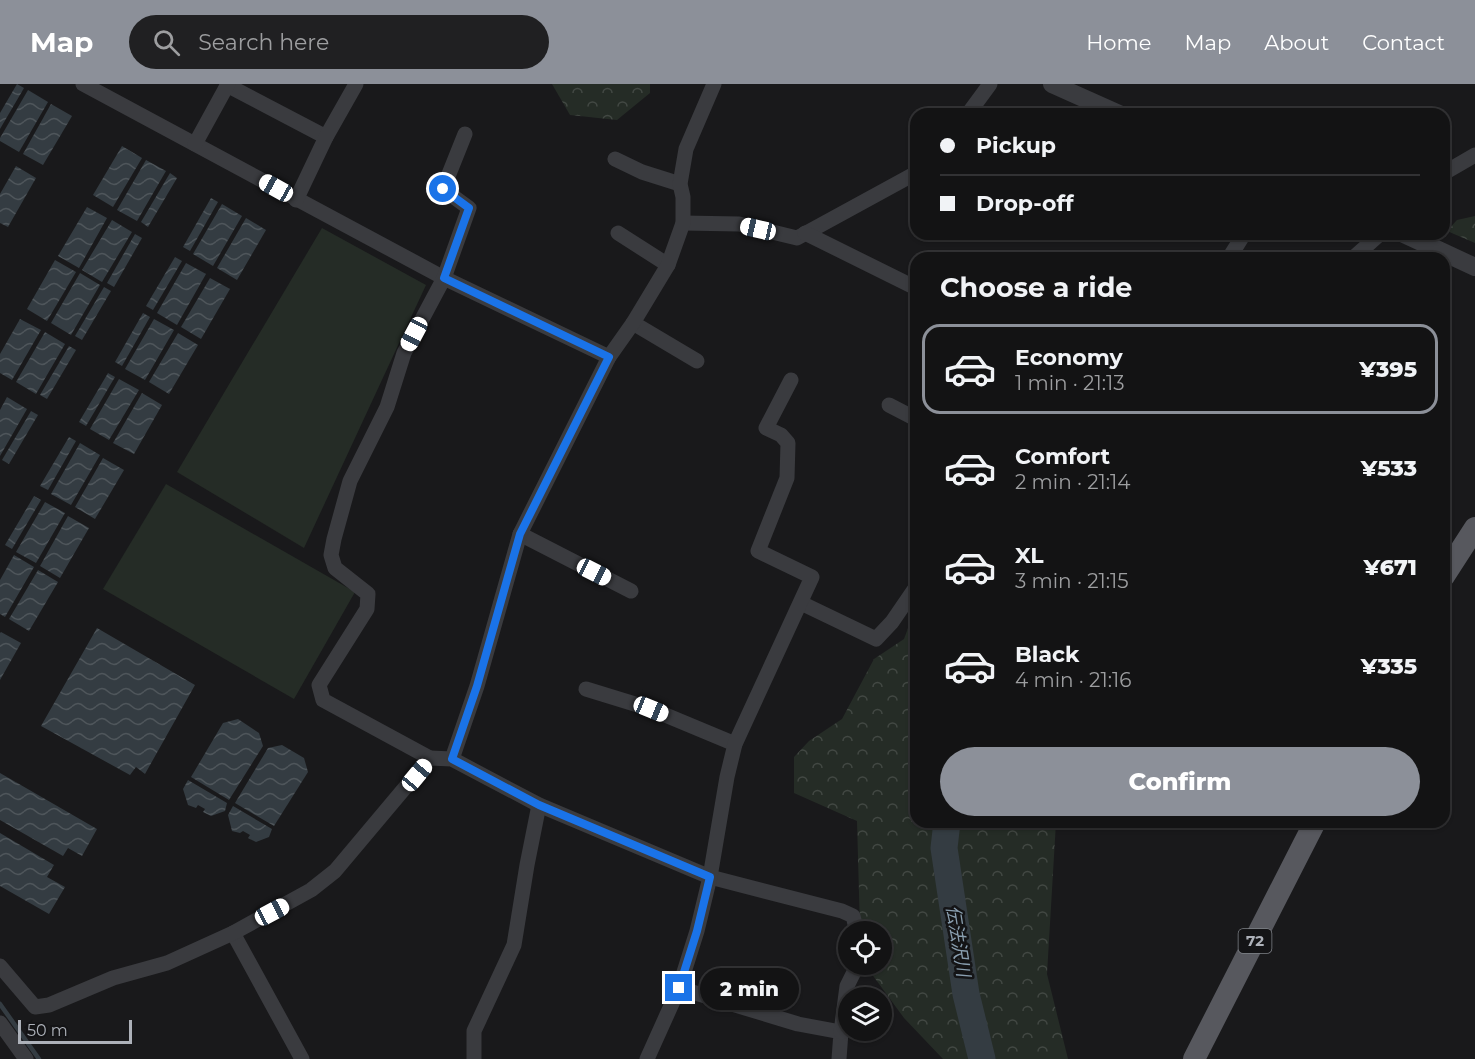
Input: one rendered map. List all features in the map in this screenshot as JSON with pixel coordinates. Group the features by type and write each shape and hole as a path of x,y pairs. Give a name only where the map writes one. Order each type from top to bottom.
{"main road":[{"path":"1450,567 1475,528"},
{"name":"72","path":"1194,1059 1312,828"}],"street":[{"path":"83,84 444,278 609,357"},
{"path":"195,144 227,84 326,137"},
{"path":"296,200 326,137 356,84"},
{"path":"452,759 477,686 520,534 609,357 633,323 668,265 683,223 683,196 680,184 686,149 714,84"},
{"path":"972,108 990,84"},
{"path":"1052,84 1106,108"},
{"path":"465,134 443,189 469,208 444,278 404,353 387,407 350,481 331,555 335,568 368,594 367,609 319,685 323,700 430,759 452,759 539,805 710,877 842,911 853,916 855,921"},
{"path":"1450,170 1475,155"},
{"path":"615,159 680,184"},
{"path":"683,223 739,224 797,238 910,176"},
{"path":"618,233 668,265"},
{"path":"805,233 910,285"},
{"path":"1360,252 1373,240"},
{"path":"1417,240 1443,252"},
{"path":"1450,255 1475,267"},
{"path":"633,323 697,361"},
{"path":"647,1059 679,988 697,931 710,877 735,744 812,577 758,551 787,478 788,443 781,435 766,428 791,380"},
{"path":"889,405 910,415"},
{"path":"520,534 630,591"},
{"path":"801,603 876,639 892,622 910,596"},
{"path":"586,689 651,709 735,744"},
{"path":"0,966 35,1007 49,1005 113,978 167,963 233,933 311,891 335,871 430,759"},
{"path":"474,1059 474,1030 514,945 539,805"},
{"path":"233,933 302,1059"},
{"path":"679,988 798,1024 838,1031"},
{"path":"0,1023 26,1059"},
{"path":"838,1059 840,1041"}],"green space":[{"path":"552,84 650,84 650,93 617,120 570,115"},
{"path":"1475,216 1475,243 1450,232 1450,228 1457,220"},
{"path":"322,228 426,285 304,548 177,472"},
{"path":"166,484 355,592 294,699 103,589"},
{"path":"910,623 910,828 1056,828 1047,974 1068,1059 943,1059 904,1018 892,1002 892,987 881,987 872,975 892,975 892,921 860,921 857,821 794,793 794,757 809,741 842,719 874,659 904,639"}],"water":[{"path":"17,84 24,88 0,129 0,113"},
{"path":"28,90 48,102 19,152 0,141 0,138"},
{"path":"51,104 72,116 43,165 23,154"},
{"path":"122,146 142,158 113,207 93,195"},
{"path":"146,160 166,171 137,221 117,210"},
{"path":"16,166 36,178 8,227 0,223 0,194"},
{"path":"170,173 177,178 148,227 141,222"},
{"path":"211,198 218,202 190,251 183,247"},
{"path":"222,204 242,216 213,266 193,254"},
{"path":"87,207 107,218 79,268 58,256"},
{"path":"246,218 266,230 237,280 217,268"},
{"path":"112,220 132,232 102,282 82,270"},
{"path":"135,234 142,238 114,287 107,283"},
{"path":"175,257 182,261 153,310 146,306"},
{"path":"55,260 76,272 47,321 27,309"},
{"path":"186,263 206,274 177,325 157,313"},
{"path":"80,273 100,285 71,335 51,323"},
{"path":"210,278 230,289 201,339 181,327"},
{"path":"104,287 111,291 82,340 75,336"},
{"path":"143,313 150,317 122,366 115,362"},
{"path":"20,319 41,330 12,380 0,373 0,354"},
{"path":"154,319 174,330 145,380 125,369"},
{"path":"45,332 65,344 36,394 16,382"},
{"path":"178,333 198,345 169,394 149,382"},
{"path":"69,346 76,350 47,399 40,395"},
{"path":"108,373 115,377 86,426 79,422"},
{"path":"119,379 139,390 109,440 90,429"},
{"path":"142,393 162,405 134,454 113,443"},
{"path":"7,397 27,409 0,456 0,410"},
{"path":"31,411 38,415 9,464 2,460"},
{"path":"69,437 76,441 48,490 40,486"},
{"path":"80,443 100,455 71,505 51,494"},
{"path":"103,458 124,470 95,519 75,507"},
{"path":"34,496 41,500 12,549 5,545"},
{"path":"45,502 65,513 36,563 16,552"},
{"path":"68,516 89,528 60,578 40,566"},
{"path":"14,555 34,567 5,617 0,614 0,580"},
{"path":"38,570 58,582 29,631 9,619"},
{"path":"97,628 195,685 145,774 136,767 130,775 41,726"},
{"path":"0,633 21,643 0,680"},
{"path":"238,719 259,733 263,746 229,800 191,777 223,723"},
{"path":"282,745 304,758 308,772 274,826 235,803 268,748"},
{"path":"0,773 97,829 82,856 68,848 63,856 0,820"},
{"path":"188,780 227,803 225,811 211,816 203,812 205,809 198,805 196,808 188,805 183,789"},
{"path":"233,806 272,829 269,837 256,842 248,838 250,835 243,831 240,833 232,831 228,815"},
{"path":"0,833 54,865 47,877 65,887 49,914 0,886"}],"waterway":[{"name":"伝法沢川","path":"946,828 944,848 966,994 982,1059"},
{"path":"0,1004 39,1059"}],"route":[{"path":"443,189 469,208 444,278 609,357 520,534 477,686 452,759 539,805 710,877 697,931 679,988"}]}
